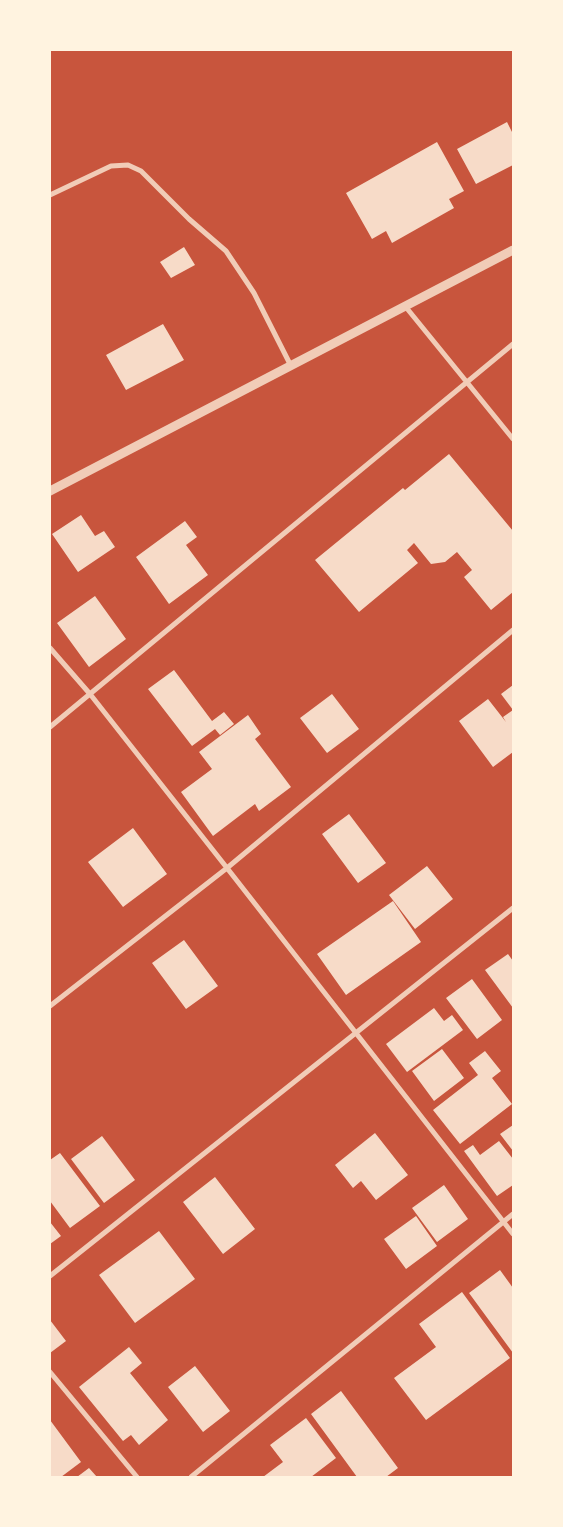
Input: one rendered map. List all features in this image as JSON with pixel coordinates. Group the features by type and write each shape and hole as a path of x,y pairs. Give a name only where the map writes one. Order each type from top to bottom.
{"street":[{"path":"50,195 111,166 128,165 141,171 189,219 226,251 254,293 291,366"},
{"path":"50,491 513,250"},
{"path":"405,306 513,439"},
{"path":"50,727 513,344"},
{"path":"50,1006 227,868 513,630"},
{"path":"50,648 90,694 513,1234"},
{"path":"50,1276 513,908"},
{"path":"191,1477 513,1214"},
{"path":"50,1372 137,1477"}],"building":[{"path":"507,122 513,134 513,165 476,184 457,149"},
{"path":"437,142 464,191 449,199 454,208 392,243 386,231 372,239 346,193"},
{"path":"184,247 195,265 171,278 160,262"},
{"path":"163,324 184,360 126,390 106,355"},
{"path":"449,454 513,531 513,592 491,610 464,577 472,570 457,552 445,562 431,564 414,543 407,550 418,563 359,612 315,560 403,488 405,490"},
{"path":"81,515 95,536 104,531 115,547 78,572 52,534"},
{"path":"185,521 197,537 186,545 208,575 169,604 136,557"},
{"path":"95,596 126,639 89,667 57,623"},
{"path":"174,670 212,721 224,712 234,724 220,735 215,729 192,746 148,689"},
{"path":"513,685 513,710 501,694"},
{"path":"332,694 359,729 327,753 300,718"},
{"path":"488,699 506,722 503,717 513,710 513,752 493,767 459,721"},
{"path":"248,715 261,734 255,739 291,787 259,811 255,804 213,836 181,792 212,769 199,752"},
{"path":"349,814 386,863 358,883 322,834"},
{"path":"133,828 167,874 123,907 88,862"},
{"path":"427,866 453,899 415,929 389,895"},
{"path":"393,901 421,942 346,995 317,954"},
{"path":"184,940 218,986 186,1009 152,963"},
{"path":"508,954 513,961 513,1008 485,970"},
{"path":"472,979 502,1020 477,1039 446,998"},
{"path":"434,1008 444,1021 452,1015 463,1030 407,1072 386,1044"},
{"path":"442,1049 464,1078 434,1101 412,1071"},
{"path":"485,1051 501,1071 492,1078 512,1104 460,1144 433,1110 478,1075 469,1063"},
{"path":"513,1125 513,1151 500,1134"},
{"path":"375,1133 408,1175 376,1200 361,1181 353,1188 335,1165"},
{"path":"102,1136 135,1180 104,1203 71,1159"},
{"path":"499,1141 513,1159 513,1185 497,1196 464,1151 473,1145 480,1155"},
{"path":"60,1153 100,1206 70,1228 50,1201 50,1160"},
{"path":"215,1177 255,1229 223,1254 183,1202"},
{"path":"444,1185 468,1219 437,1242 412,1208"},
{"path":"416,1216 437,1246 406,1269 384,1239"},
{"path":"50,1222 61,1236 50,1244"},
{"path":"159,1231 195,1279 135,1323 99,1275"},
{"path":"500,1270 513,1288 513,1353 469,1293"},
{"path":"462,1292 510,1358 426,1420 394,1378 436,1347 419,1324"},
{"path":"50,1320 66,1341 50,1353"},
{"path":"129,1347 142,1363 130,1373 168,1420 139,1445 131,1435 123,1441 79,1387"},
{"path":"195,1366 230,1411 203,1432 168,1387"},
{"path":"341,1391 398,1468 386,1477 357,1477 311,1414"},
{"path":"306,1418 336,1458 311,1477 263,1477 283,1462 270,1445"},
{"path":"50,1420 81,1462 61,1477 50,1477"},
{"path":"89,1468 97,1477 77,1477"}]}
